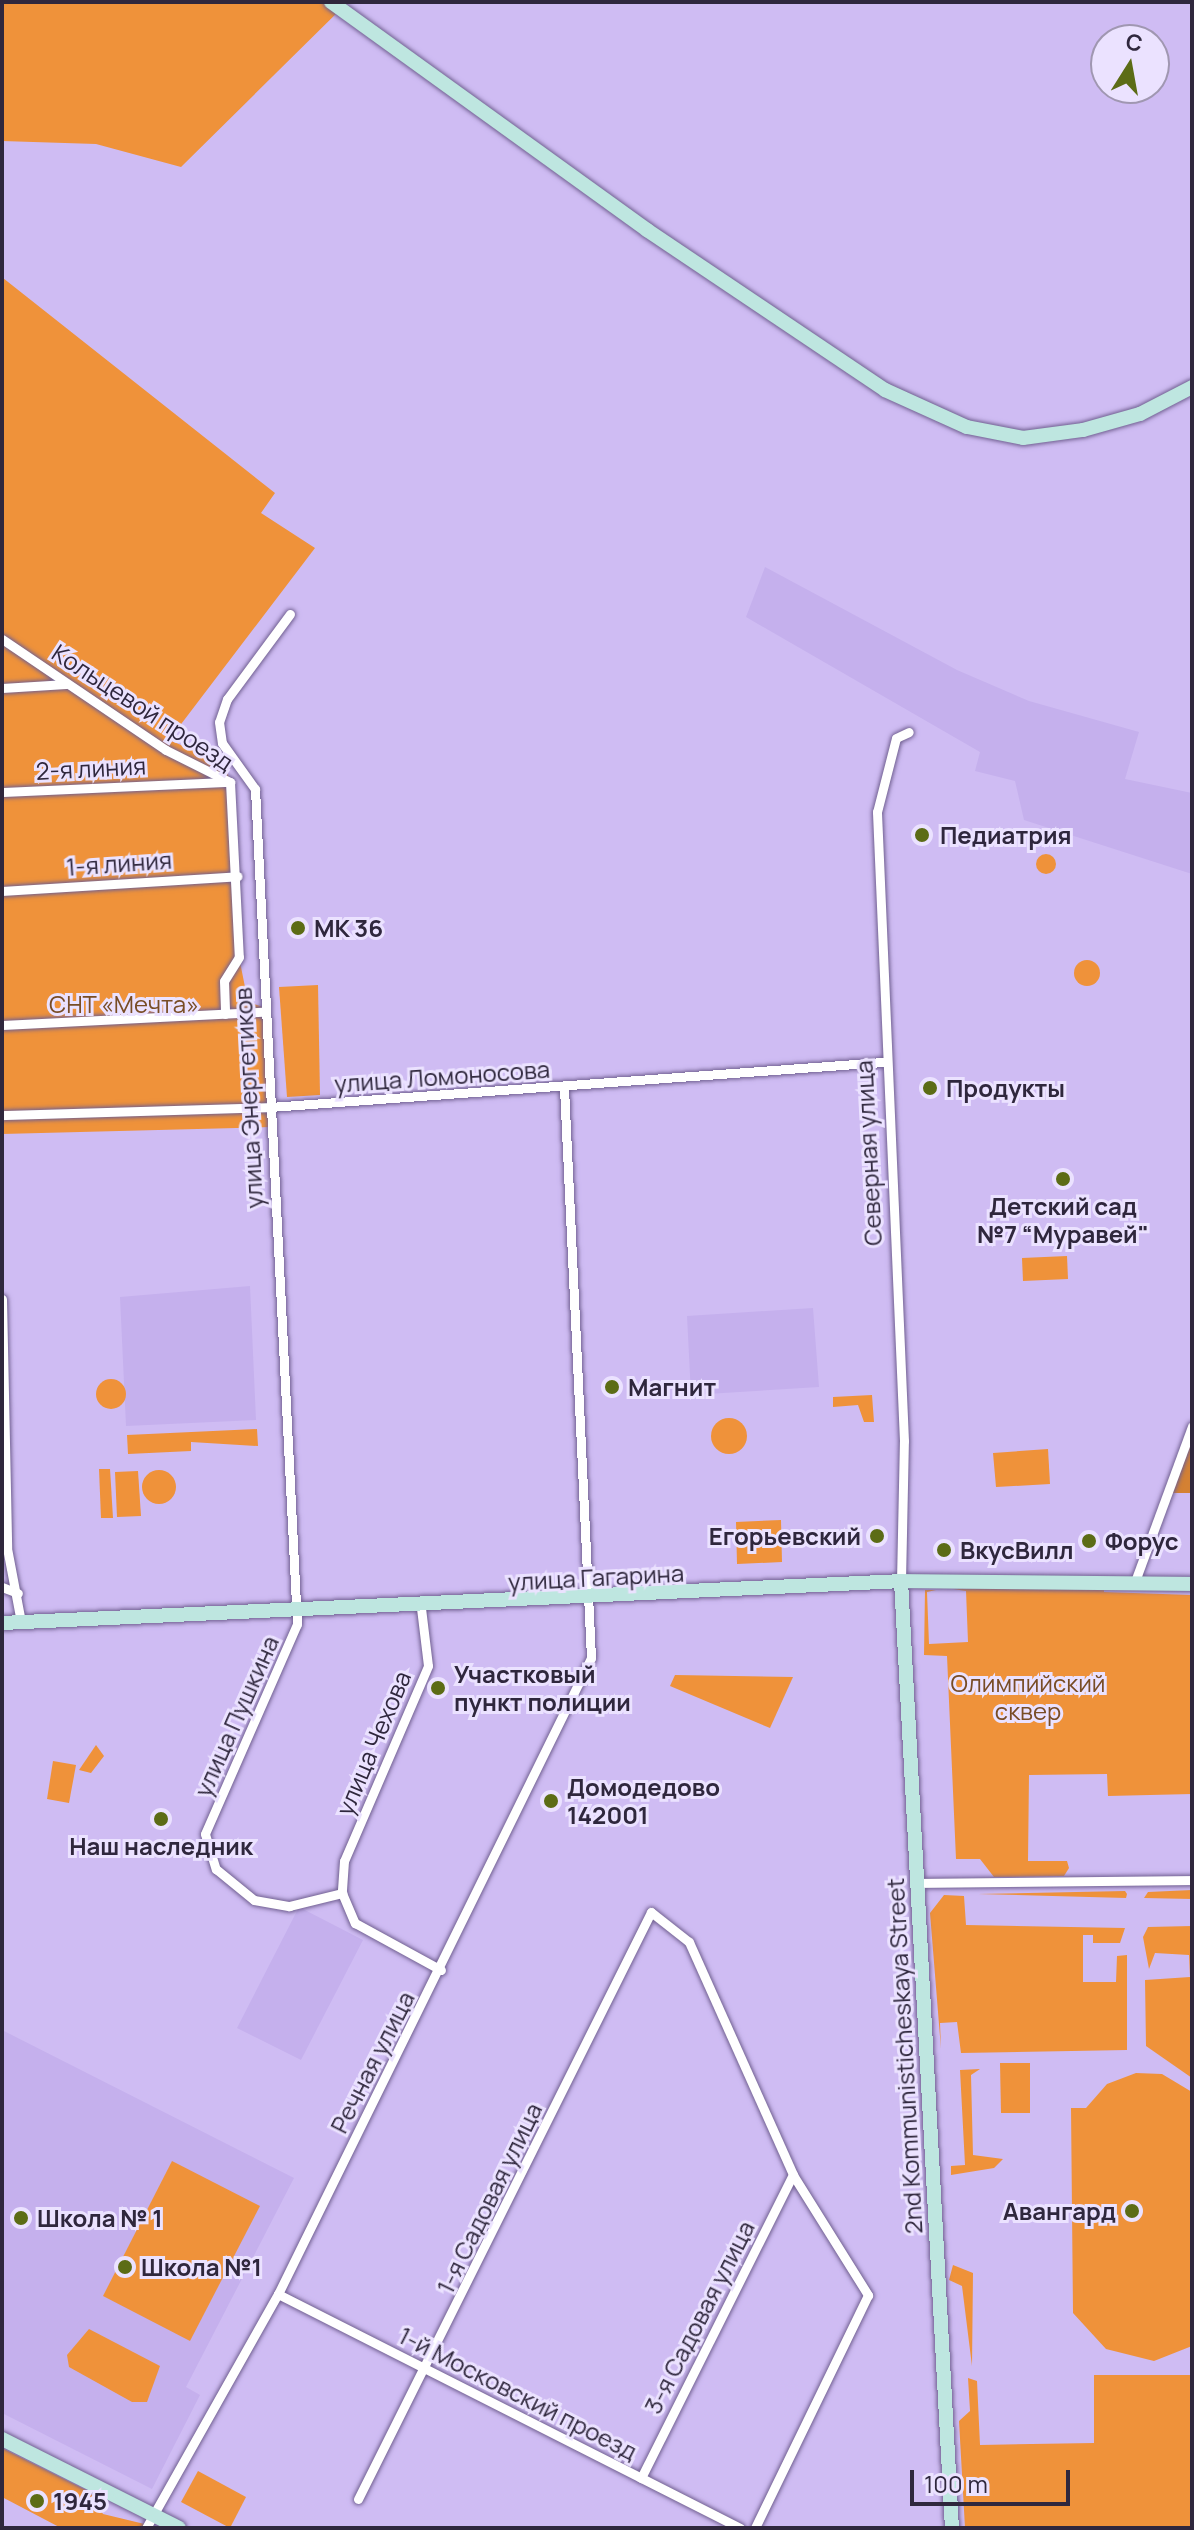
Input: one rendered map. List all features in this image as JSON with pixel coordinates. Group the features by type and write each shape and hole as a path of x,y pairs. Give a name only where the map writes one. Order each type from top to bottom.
{"street":[{"path":"331,2 634,221 885,390 967,427 1023,438 1083,430 1140,414 1192,387"},
{"name":"улица Энергетиков","path":"290,614 227,699 219,722 222,743 255,789 263,1012 296,1613"},
{"name":"Кольцевой проезд","path":"2,639 166,750 230,782 238,876 239,957 224,981 225,1014"},
{"path":"2,688 67,684"},
{"name":"Северная улица","path":"901,1581 904,1441 883,1062 877,812 896,738 909,732"},
{"name":"2-я линия","path":"2,792 230,782"},
{"name":"1-я линия","path":"2,891 238,876"},
{"path":"2,1025 263,1012"},
{"name":"улица Ломоносова","path":"2,1115 270,1107 883,1062"},
{"name":"Речная улица","path":"151,2522 278,2294 441,1970 589,1664 590,1599 564,1087"},
{"path":"2,1299 7,1548 18,1593 21,1622"},
{"path":"1134,1584 1192,1426"},
{"path":"2,1566 7,1548"},
{"name":"улица Гагарина","path":"2,1623 421,1608 901,1581 1192,1584"},
{"name":"2nd Kommunisticheskaya Street","path":"901,1581 952,2528"},
{"path":"2,1587 18,1593"},
{"name":"улица Чехова","path":"342,1893 344,1861 428,1666 421,1608"},
{"name":"улица Пушкина","path":"296,1613 276,1684 205,1834 216,1869 254,1900 289,1906 342,1893"},
{"path":"917,1883 1192,1880"},
{"path":"342,1893 355,1923 441,1970"},
{"name":"1-я Садовая улица","path":"358,2499 426,2369 651,1912 689,1942 793,2175"},
{"path":"755,2528 868,2295 793,2175"},
{"name":"3-я Садовая улица","path":"641,2478 793,2175"},
{"name":"1-й Московский проезд","path":"278,2294 740,2528"},
{"path":"2,2439 151,2522 179,2528"}],"shaded area":[{"path":"765,567 957,670 1029,701 1139,732 1125,779 1192,793 1192,874 1024,820 1015,781 975,771 980,752 746,617"},
{"path":"250,1286 256,1420 126,1426 120,1297"},
{"path":"813,1308 819,1387 691,1395 687,1316"},
{"path":"1192,1436 1192,1493 1171,1493"},
{"path":"299,1907 363,1940 301,2060 237,2028"},
{"name":"Школа №1","path":"2,2030 294,2178 186,2387 200,2395 152,2489 2,2413"}],"green space":[{"path":"2,2 348,2 181,167 96,144 2,141"},
{"name":"СНТ «Мечта»","path":"3,278 275,493 261,513 315,548 169,740 224,763 230,781 239,957 248,1002 266,1008 271,1127 2,1134"},
{"path":"1046,854 1053,857 1056,864 1053,871 1046,874 1039,871 1036,864 1039,857"},
{"path":"1087,960 1096,964 1100,973 1096,982 1087,986 1078,982 1074,973 1078,964"},
{"path":"318,985 320,1095 287,1097 279,987"},
{"path":"1067,1256 1068,1279 1023,1281 1022,1258"},
{"path":"111,1379 121,1384 126,1394 121,1404 111,1409 101,1404 96,1394 101,1384"},
{"path":"872,1395 874,1422 864,1422 858,1405 833,1407 833,1397"},
{"path":"729,1418 742,1423 747,1436 742,1449 729,1454 716,1449 711,1436 716,1423"},
{"path":"257,1429 258,1446 191,1442 191,1451 128,1454 127,1435"},
{"path":"1048,1449 1050,1484 996,1487 993,1453"},
{"path":"99,1469 110,1469 113,1518 101,1518"},
{"path":"159,1470 171,1475 176,1487 171,1499 159,1504 147,1499 142,1487 147,1475"},
{"path":"138,1471 141,1516 117,1517 115,1472"},
{"path":"781,1520 782,1562 737,1564 736,1522"},
{"name":"Олимпийский сквер","path":"1104,1583 1104,1592 1192,1595 1192,1794 1108,1796 1107,1774 1029,1775 1028,1861 1067,1861 1069,1868 1064,1876 994,1877 980,1859 956,1859 947,1656 924,1655 925,1590 936,1590 927,1592 929,1644 968,1642 966,1591 953,1589"},
{"path":"675,1675 793,1677 770,1728 670,1686"},
{"path":"96,1745 104,1756 91,1773 79,1770"},
{"path":"53,1761 76,1765 69,1803 47,1799"},
{"path":"1192,1890 1192,1899 1144,1898 1148,1892"},
{"path":"1125,1891 1127,1894 1126,1898 978,1894"},
{"path":"944,1895 964,1896 966,1925 1125,1928 1120,1943 1093,1943 1093,1935 1083,1935 1083,1982 1116,1982 1117,1956 1127,1955 1127,2050 961,2053 957,2022 940,2023 941,2049 930,1913"},
{"path":"1192,1926 1192,2078 1146,2046 1145,1980 1190,1977 1189,1955 1155,1953 1149,1969 1143,1937 1148,1927"},
{"path":"1000,2063 1030,2063 1030,2113 1001,2113"},
{"path":"980,2069 971,2075 973,2155 1003,2159 994,2168 951,2175 951,2166 965,2165 960,2070"},
{"name":"Авангард","path":"1136,2073 1162,2074 1192,2092 1192,2346 1154,2361 1106,2349 1073,2313 1071,2108 1086,2108 1107,2084"},
{"path":"172,2161 260,2206 190,2341 103,2296"},
{"path":"953,2265 973,2273 972,2366 962,2286 949,2280"},
{"path":"89,2329 160,2366 147,2402 132,2402 69,2367 67,2355"},
{"path":"1094,2375 1192,2375 1192,2528 965,2528 959,2421 970,2411 968,2378 977,2381 980,2445 1094,2443"},
{"path":"2,2448 90,2492 103,2514 161,2528 61,2528 2,2497"},
{"path":"198,2471 246,2497 230,2528 181,2502"}],"place":[{"name":"Педиатрия","path":"922,835"},
{"name":"МК 36","path":"298,928"},
{"name":"Продукты","path":"930,1088"},
{"name":"Детский сад №7 “Муравей\"","path":"1063,1179"},
{"name":"Магнит","path":"612,1387"},
{"name":"Егорьевский","path":"877,1536"},
{"name":"Форус","path":"1089,1541"},
{"name":"ВкусВилл","path":"944,1550"},
{"name":"Участковый пункт полиции","path":"438,1688"},
{"name":"Домодедово 142001","path":"551,1801"},
{"name":"Наш наследник","path":"161,1819"},
{"name":"Авангард","path":"1132,2211"},
{"name":"Школа № 1","path":"21,2218"},
{"name":"Школа №1","path":"125,2267"},
{"name":"1945","path":"37,2501"}]}
